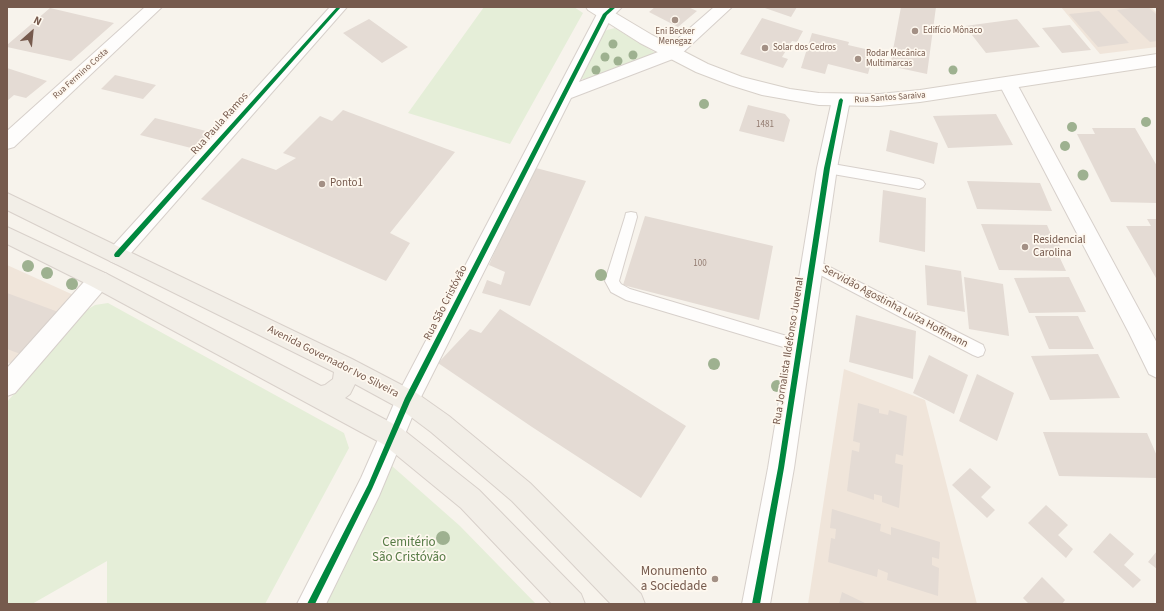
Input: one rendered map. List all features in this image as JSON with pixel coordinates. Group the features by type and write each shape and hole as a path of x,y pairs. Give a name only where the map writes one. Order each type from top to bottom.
{"main road":[{"name":"Avenida Governador Ivo Silveira","path":"7,201 344,366 407,400 440,424 521,492 631,604"},
{"path":"7,235 99,280 392,436 470,499 571,604"},
{"path":"320,397 332,394 342,386 346,376 344,366"}],"street":[{"name":"Rua Fermino Costa","path":"7,142 154,7"},
{"name":"Rua Paula Ramos","path":"117,255 339,7"},
{"path":"564,94 672,54 724,7"},
{"name":"Rua Santos Saraiva","path":"604,9 672,54 736,81 762,89 790,95 841,100 886,100 1008,84 1157,60"},
{"name":"Rua São Cristóvão","path":"311,604 370,487 407,400 564,94 604,9"},
{"path":"1008,84 1137,326 1157,367"},
{"name":"Rua Jornalista Ildefonso Juvenal","path":"756,604 781,468 827,168 841,100"},
{"path":"7,385 99,280"}],"lane":[{"path":"827,168 919,184"},
{"path":"631,217 612,281 616,288 626,294 800,346"},
{"name":"Servidão Agostinha Luíza Hoffmann","path":"812,264 978,350"}],"shaded area":[{"path":"1061,7 1151,7 1157,13 1157,47 1100,54"},
{"path":"7,265 78,297 15,366 7,362"},
{"path":"844,369 925,400 977,604 808,604"}],"green space":[{"path":"484,7 574,7 583,13 510,144 408,113"},
{"path":"615,28 654,52 654,56 651,59 584,79 577,78 601,33"},
{"path":"108,303 344,433 349,448 265,604 107,604 107,561 32,604 7,604 7,402 85,311 95,305"},
{"name":"Cemitério São Cristóvão","path":"392,466 460,526 536,604 323,604"}],"building":[{"name":"Eni Becker Menegaz","path":"655,7 688,7 697,11 678,27 649,12"},
{"path":"762,7 797,7 791,17"},
{"name":"Edifício Mônaco","path":"901,7 936,7 927,74 890,66"},
{"path":"1148,7 1157,15 1157,41 1150,42 1117,10"},
{"path":"50,8 114,23 71,61 7,47 7,45"},
{"path":"1099,11 1129,43 1098,47 1069,14"},
{"name":"Solar dos Cedros","path":"762,18 803,31 797,42 792,41 782,57 788,59 783,68 740,54"},
{"path":"369,19 408,47 382,63 343,33"},
{"path":"1017,19 1040,47 986,53 965,26"},
{"path":"1070,25 1091,50 1062,53 1042,28"},
{"path":"812,33 849,42 848,45 874,51 868,74 828,64 825,74 801,68"},
{"path":"7,68 47,81 26,98 14,95 7,101"},
{"path":"115,75 156,85 143,99 101,89"},
{"path":"748,105 785,114 790,120 784,142 739,131"},
{"name":"Ponto1","path":"343,110 455,152 390,233 410,243 386,281 201,199 242,158 276,170 296,158 283,153 320,116 332,121"},
{"path":"996,114 1013,145 948,148 933,116"},
{"path":"155,118 210,132 195,149 140,135"},
{"path":"1092,128 1135,128 1157,166 1157,203 1111,202 1077,134 1095,134"},
{"path":"890,130 938,143 934,164 886,151"},
{"path":"532,167 586,181 530,306 482,293 487,280 501,285 505,272 489,265"},
{"path":"967,181 1040,183 1052,211 977,209"},
{"path":"883,190 926,198 925,252 879,242"},
{"path":"645,216 773,246 759,320 623,285"},
{"path":"1147,219 1157,219 1157,278 1126,226 1151,226"},
{"name":"Residencial Carolina","path":"981,224 1047,225 1053,239 1057,239 1064,256 1059,256 1066,271 999,270"},
{"path":"925,265 961,271 965,312 927,305"},
{"path":"964,277 1003,284 1009,336 969,329"},
{"path":"1069,277 1086,312 1029,313 1014,278"},
{"path":"7,293 61,313 23,355 7,349"},
{"path":"500,309 686,426 641,498 532,427 438,363 470,329 481,333"},
{"path":"856,315 916,331 913,379 849,362"},
{"path":"1035,316 1078,316 1094,349 1049,349"},
{"path":"1098,354 1120,398 1050,400 1031,356"},
{"path":"929,355 968,375 954,414 913,393"},
{"path":"977,374 1014,393 997,441 959,421"},
{"path":"858,403 879,409 879,413 888,415 889,410 907,416 903,456 896,454 895,463 903,465 899,508 882,502 882,496 874,494 874,500 847,491 852,450 859,452 860,443 853,441"},
{"path":"1043,432 1147,433 1157,456 1157,478 1059,476"},
{"path":"970,468 991,487 981,497 995,510 987,518 952,485"},
{"path":"1046,505 1068,525 1058,535 1073,549 1066,558 1028,523"},
{"path":"832,509 881,524 880,531 891,535 891,527 940,542 939,559 932,557 932,565 939,568 938,596 887,580 888,573 878,569 877,577 828,562 831,538 835,539 836,529 830,528"},
{"path":"1110,533 1134,554 1124,565 1141,580 1133,588 1093,552"},
{"path":"1157,551 1157,569 1148,562"},
{"path":"1042,577 1065,600 1062,604 1029,604 1023,598"},
{"path":"842,592 867,604 839,604"}],"cycle path":[{"path":"117,255 339,7"},
{"path":"311,604 370,487 407,400 605,14 614,7"},
{"path":"756,604 781,468 827,168 841,100"}],"place":[{"name":"Eni Becker Menegaz","path":"675,20"},
{"name":"Edifício Mônaco","path":"915,31"},
{"name":"Solar dos Cedros","path":"765,48"},
{"name":"Rodar Mecânica Multimarcas","path":"858,59"},
{"name":"Ponto1","path":"322,184"},
{"name":"Residencial Carolina","path":"1025,247"},
{"name":"Monumento a Sociedade","path":"715,579"}]}
